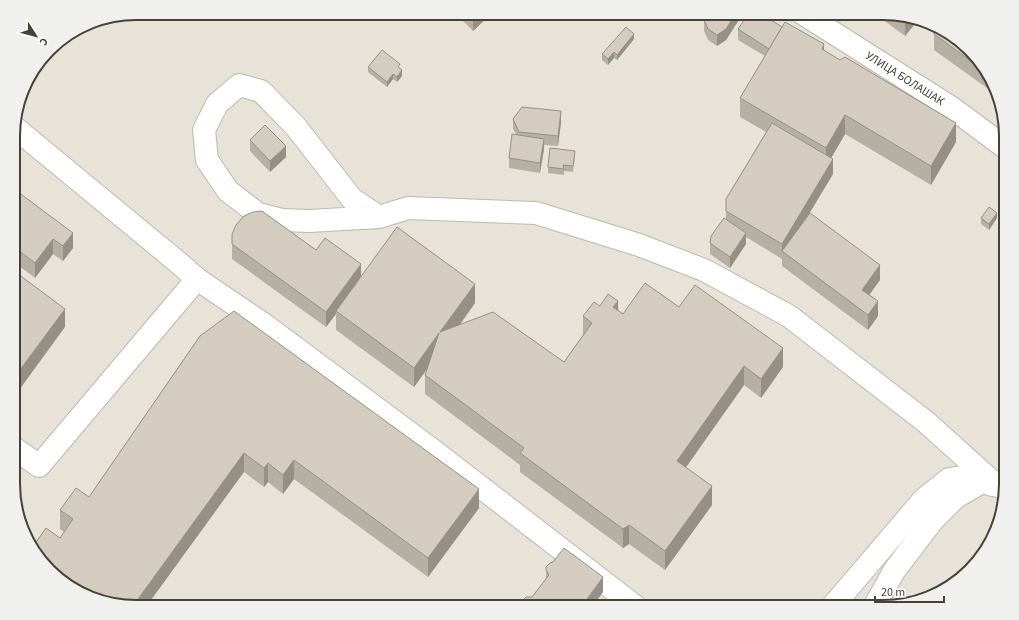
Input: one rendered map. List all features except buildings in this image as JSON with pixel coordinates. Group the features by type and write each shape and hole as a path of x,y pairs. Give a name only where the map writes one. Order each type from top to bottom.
{"street":[{"name":"УЛИЦА БОЛАШАК","path":"813,20 952,108 999,143"},
{"path":"379,216 352,199 296,128 261,91 239,85 217,104 204,130 207,160 228,191 258,214 282,220 309,221 379,216 408,208 536,213 639,245 704,270 789,316 926,422 995,485"},
{"path":"20,132 197,279 265,325 434,451 627,600"},
{"path":"20,452 39,466 197,279"},
{"path":"838,600 924,499 949,479 968,476 995,485"},
{"path":"878,600 894,571 932,521 956,497 995,485"}],"shaded area":[{"path":"128,20 883,20 913,24 927,29 954,44 975,65 987,85 993,99 999,128 999,492 997,507 987,535 975,555 954,576 934,588 920,594 891,600 121,599 48,560 32,535 26,521 21,499 21,121 26,99 40,72 53,56 56,56 56,53 60,49 78,36 99,26"}]}
